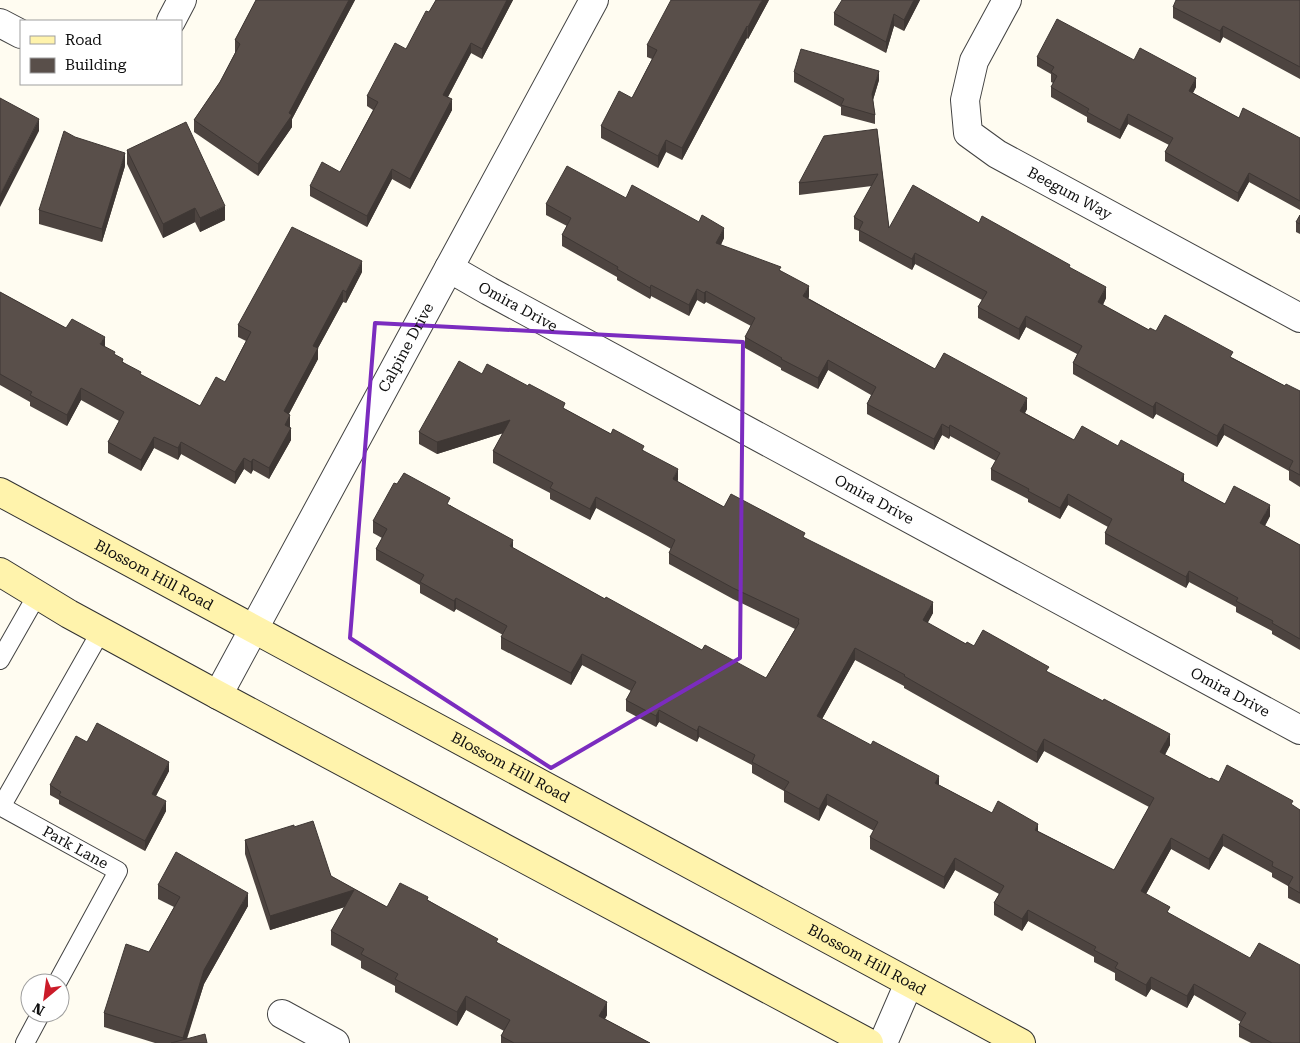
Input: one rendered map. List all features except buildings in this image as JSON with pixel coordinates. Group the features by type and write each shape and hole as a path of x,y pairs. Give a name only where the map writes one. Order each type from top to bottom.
{"main road":[{"name":"Blossom Hill Road","path":"0,492 1021,1043"},
{"path":"0,572 37,595 218,695 869,1043"}],"street":[{"path":"172,20 182,0"},
{"name":"Calpine Drive","path":"218,695 594,0"},
{"name":"Beegum Way","path":"1008,0 974,61 965,100 968,132 997,154 1300,318"},
{"path":"0,23 20,33"},
{"name":"Omira Drive","path":"449,268 489,292 1300,730"},
{"path":"883,1043 909,983"},
{"path":"282,1014 335,1043"}],"lane":[{"path":"0,660 37,595"},
{"name":"Park Lane","path":"62,973 118,871 1,807 101,631"},
{"path":"25,1043 36,1023"}],"highlighted area":[{"path":"375,323 743,342 740,658 551,768 350,638"}]}
